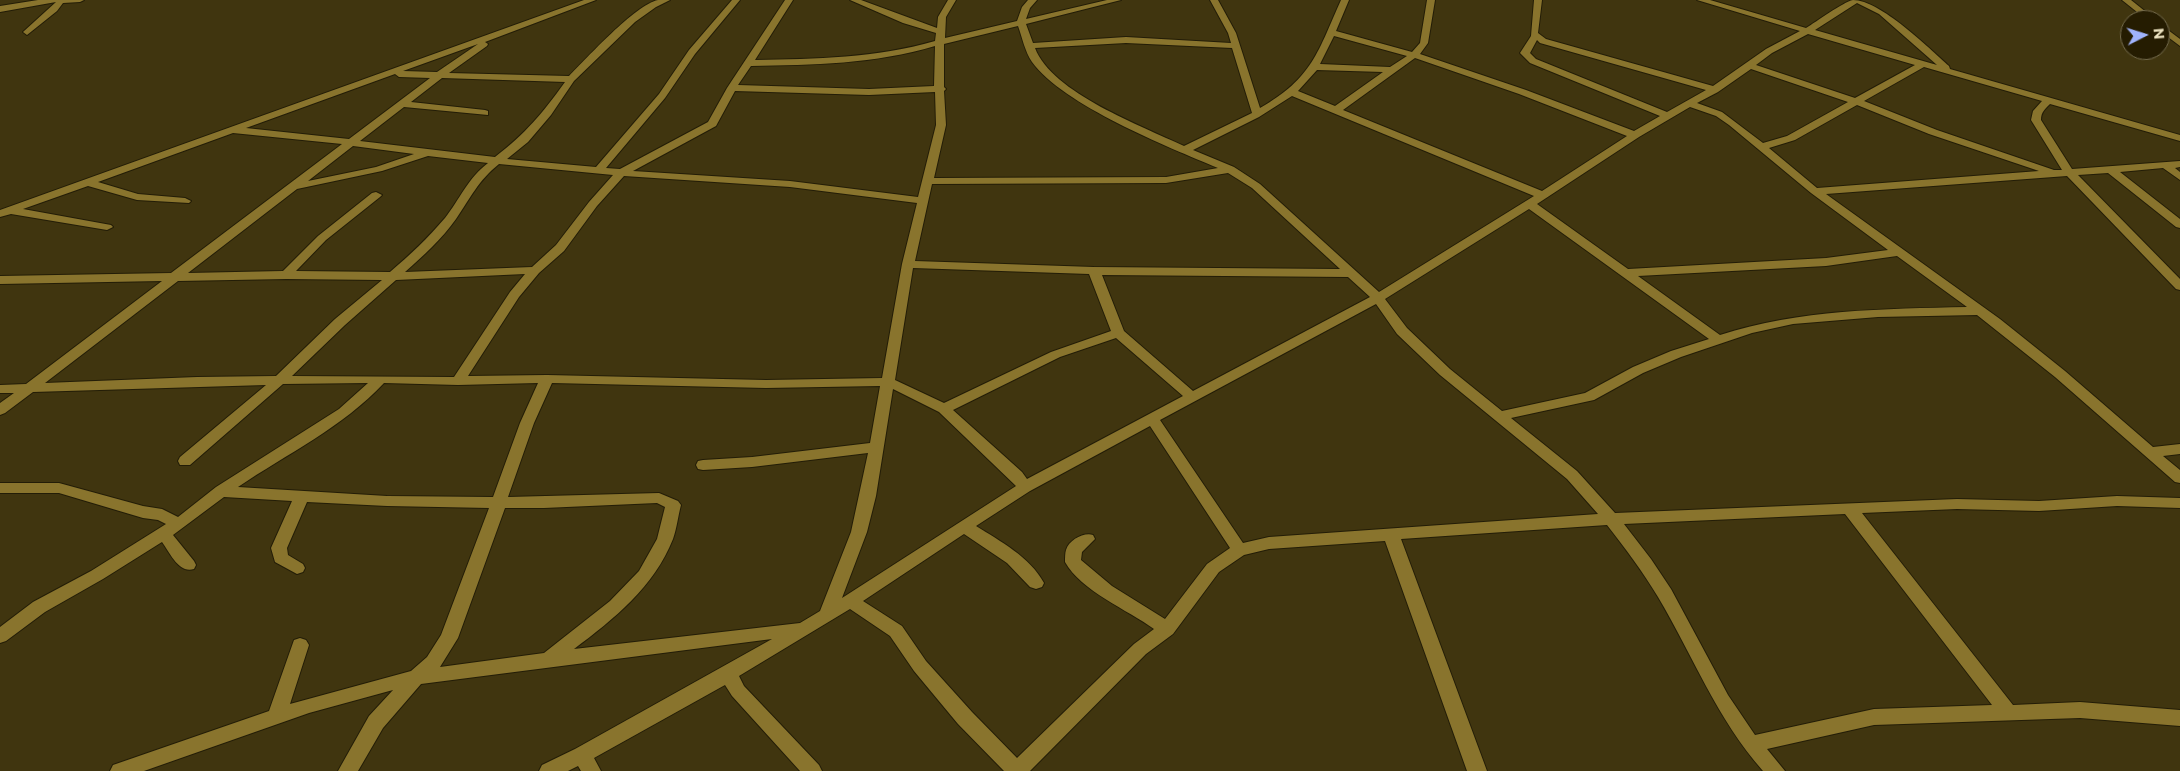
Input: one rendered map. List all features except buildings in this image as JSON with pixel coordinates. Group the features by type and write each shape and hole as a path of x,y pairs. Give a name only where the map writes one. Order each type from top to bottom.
{"street":[{"path":"27,32 56,9 58,0"},
{"path":"0,9 58,0 80,0"},
{"path":"5,212 592,0"},
{"path":"186,461 280,380 340,322 438,234 472,184 484,171 524,140 542,120 571,79 632,20 653,5 666,0"},
{"path":"599,170 662,96 692,52 736,0"},
{"path":"458,380 514,295 535,270 560,248 593,204 621,173 712,124 732,88 789,0"},
{"path":"854,0 941,37"},
{"path":"827,615 858,532 868,496 908,264 941,125 941,89 938,69 942,18 952,0"},
{"path":"1033,0 1026,7 1021,22 1035,60 1041,69 1072,94 1107,113 1230,170 1256,186 1378,298 1409,338 1445,372 1572,474 1611,519 1645,563 1665,594 1722,700 1752,744 1775,771"},
{"path":"748,63 825,62 878,57 920,49 941,37 1081,10 1117,0"},
{"path":"1214,0 1232,32 1257,114"},
{"path":"1184,150 1257,114 1301,85 1315,67 1345,0"},
{"path":"1336,110 1415,54 1424,43 1431,0"},
{"path":"1538,0 1535,36 1525,54 1533,61 1668,116"},
{"path":"1701,0 2180,138"},
{"path":"549,771 586,763 728,674 850,602 1025,487 1191,396 1378,298 1485,233 1635,135 1715,90 1769,51 1807,31 1857,0 1882,12 1951,72"},
{"path":"2126,0 2139,10"},
{"path":"1330,32 1415,54 1635,135"},
{"path":"0,410 441,74 499,33"},
{"path":"1535,36 1552,44 1650,70 1715,90"},
{"path":"1030,46 1126,40 1236,46"},
{"path":"1761,147 1792,138 1923,64"},
{"path":"1748,65 1858,102 1933,132 2056,173"},
{"path":"1315,67 1394,70"},
{"path":"388,74 571,79"},
{"path":"732,88 870,92 941,89"},
{"path":"1291,92 1542,195"},
{"path":"2049,100 2039,109 2036,114 2036,120 2069,172 2180,286"},
{"path":"403,104 485,113"},
{"path":"1690,104 1719,114 1814,192 1980,311 2060,374 2180,478"},
{"path":"229,130 621,173 790,184 924,201"},
{"path":"296,186 371,172 403,163 425,153"},
{"path":"1814,192 2180,164"},
{"path":"2164,166 2180,177"},
{"path":"2110,169 2180,225"},
{"path":"928,180 1166,180 1230,170"},
{"path":"86,182 137,197 185,201"},
{"path":"286,275 322,238 376,195"},
{"path":"1529,204 1628,273 1719,340"},
{"path":"5,212 107,227"},
{"path":"1628,273 1841,261 1899,252"},
{"path":"908,264 1094,271 1350,273"},
{"path":"0,280 175,276 393,276 535,270"},
{"path":"1094,271 1118,333 1191,396"},
{"path":"1499,416 1589,397 1646,366 1748,330 1793,320 1878,313 1980,311"},
{"path":"944,408 996,385 1042,359 1093,339 1118,333"},
{"path":"0,636 40,607 97,575 179,524 221,491 298,439 344,412 364,396 380,379"},
{"path":"0,389 197,381 380,379 547,379 766,384 888,382 944,408 961,427 1017,476 1025,487"},
{"path":"348,771 376,722 416,677 433,662 449,638 527,423 547,379"},
{"path":"1152,419 1239,550"},
{"path":"703,465 752,462 876,447"},
{"path":"2149,452 2180,449"},
{"path":"0,488 59,488 143,512 162,515 179,524"},
{"path":"221,491 387,501 544,503 659,498 673,505 666,538 645,576 617,606 549,659"},
{"path":"297,568 281,558 279,548 302,496"},
{"path":"850,602 896,631 920,666 958,711 1017,771 1140,649 1167,629 1213,568 1239,550 1269,543 1611,519 1849,508 1956,504 2039,506 2117,501 2180,503"},
{"path":"1849,508 2006,711"},
{"path":"965,527 1003,550 1029,573 1036,583"},
{"path":"163,534 188,565"},
{"path":"1391,534 1477,771"},
{"path":"1087,539 1074,550 1073,562 1085,575 1108,592 1167,629"},
{"path":"120,771 309,705 416,677 742,635 803,629"},
{"path":"277,716 300,644"},
{"path":"728,674 738,691 812,771"},
{"path":"1752,744 1874,717 2006,711 2080,710 2180,718"}]}
